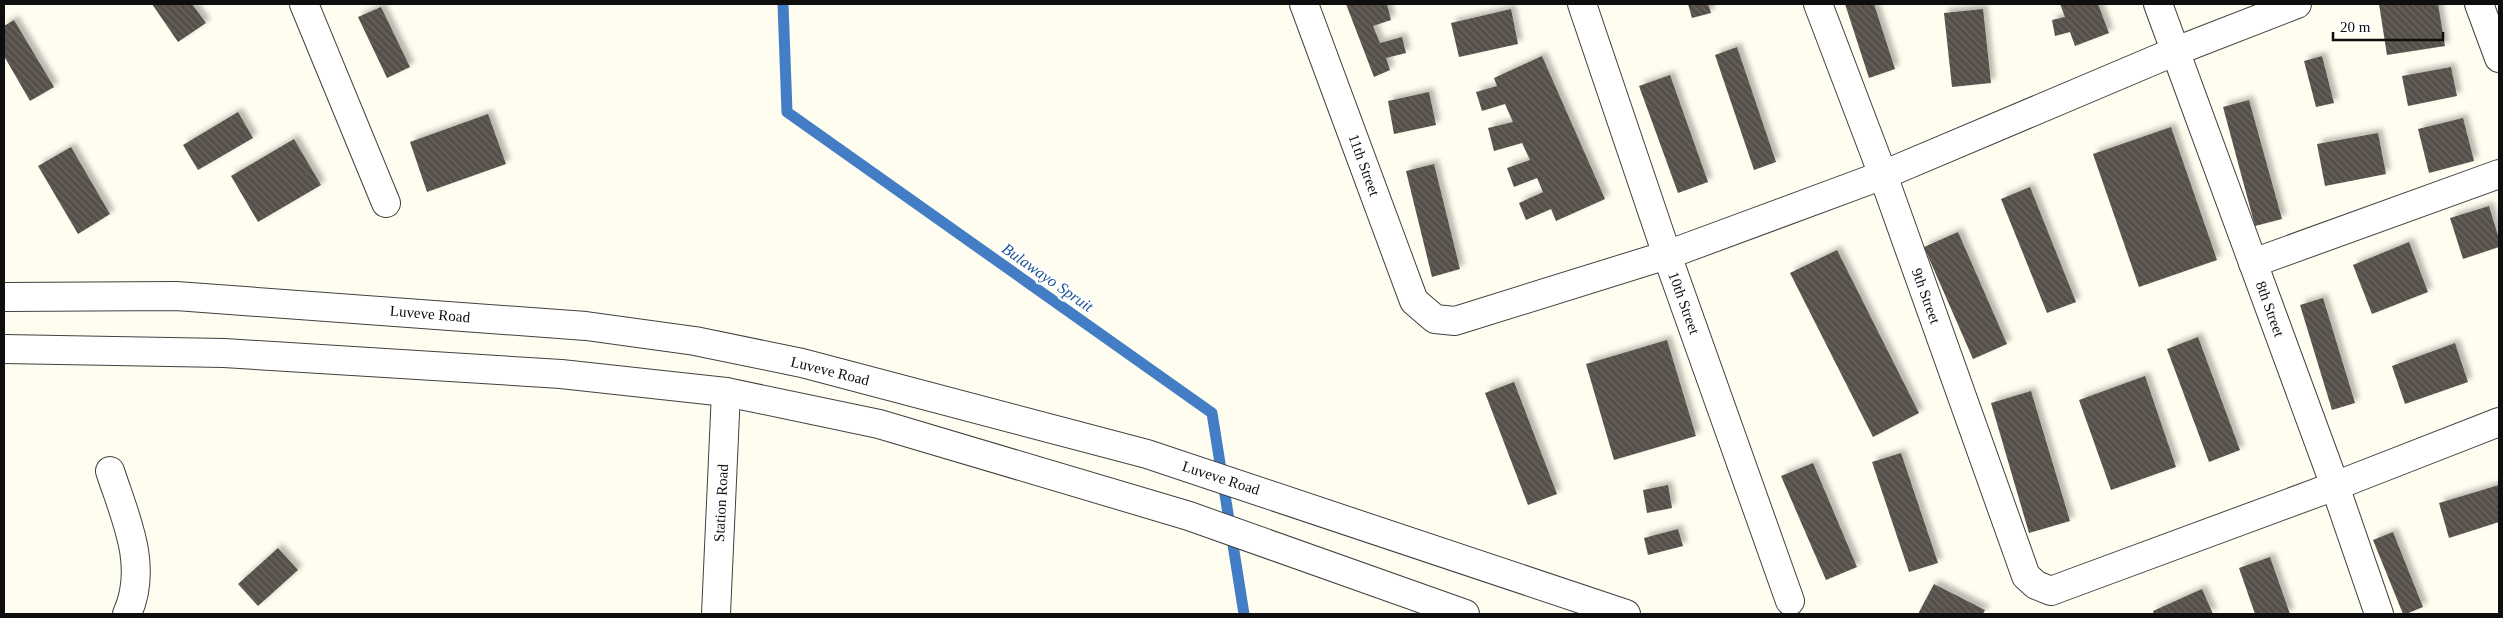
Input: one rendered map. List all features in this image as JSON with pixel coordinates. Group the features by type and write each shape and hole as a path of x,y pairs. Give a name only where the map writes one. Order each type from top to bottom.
{"street":[{"path":"304,4 386,203"},
{"name":"11th Street","path":"1304,4 1414,301 1435,319 1455,322 1666,255"},
{"name":"10th Street","path":"1582,4 1666,255 1790,601"},
{"name":"9th Street","path":"1818,4 1883,175 2026,576 2036,585 2051,591 2335,486"},
{"name":"8th Street","path":"2158,4 2335,486 2379,614"},
{"path":"1666,255 1883,175 2176,51 2297,4"},
{"path":"2479,4 2499,58"},
{"path":"2253,263 2499,174"},
{"name":"Luveve Road","path":"4,298 176,296 586,326 676,338 802,363 1147,454 1626,614"},
{"path":"4,350 224,353 561,374 726,392 879,424 1189,516 1465,614"},
{"name":"Station Road","path":"716,614 726,392"},
{"path":"2335,486 2499,422"},
{"path":"110,471 136,549 133,603 127,614"}],"building":[{"path":"152,4 192,4 206,23 178,42"},
{"path":"1346,4 1387,4 1391,20 1373,26 1380,43 1402,37 1406,53 1386,58 1390,70 1374,77"},
{"path":"1688,4 1708,4 1711,13 1692,18"},
{"path":"1845,4 1874,4 1895,69 1869,78"},
{"path":"2060,4 2098,4 2109,33 2075,46 2070,32 2055,36 2052,20 2065,17"},
{"path":"2379,4 2438,4 2445,46 2387,55"},
{"path":"381,7 410,67 387,78 358,17"},
{"path":"1511,9 1518,44 1459,57 1451,23"},
{"path":"1983,9 1991,83 1952,87 1944,13"},
{"path":"14,20 54,87 30,101 4,56 4,26"},
{"path":"1737,47 1776,162 1754,170 1715,55"},
{"path":"1542,56 1605,199 1556,221 1551,209 1526,220 1519,203 1543,192 1537,178 1514,187 1507,168 1530,160 1522,143 1494,151 1488,128 1513,122 1505,104 1482,111 1476,92 1497,86 1494,78"},
{"path":"2322,56 2334,103 2316,107 2304,61"},
{"path":"2451,67 2457,96 2408,106 2402,76"},
{"path":"1670,75 1708,182 1678,193 1639,86"},
{"path":"1429,92 1436,125 1394,134 1388,101"},
{"path":"2249,100 2282,219 2255,226 2223,107"},
{"path":"238,112 253,138 198,170 183,145"},
{"path":"488,114 506,164 427,192 410,142"},
{"path":"2463,118 2474,161 2429,173 2418,129"},
{"path":"2171,127 2217,260 2139,287 2093,154"},
{"path":"2378,133 2386,174 2325,186 2317,144"},
{"path":"294,139 321,185 258,222 231,176"},
{"path":"71,147 110,214 78,234 38,166"},
{"path":"1434,164 1460,269 1432,277 1406,171"},
{"path":"2030,187 2076,302 2047,313 2001,199"},
{"path":"2489,206 2499,239 2499,247 2463,259 2450,218"},
{"path":"1958,232 2007,344 1973,359 1924,247"},
{"path":"2409,242 2428,292 2372,314 2353,265"},
{"path":"1837,250 1919,413 1873,437 1790,273"},
{"path":"2323,298 2355,403 2332,410 2300,305"},
{"path":"2198,337 2240,450 2209,462 2167,349"},
{"path":"1667,340 1696,436 1614,460 1586,364"},
{"path":"2455,343 2468,382 2405,404 2392,366"},
{"path":"2145,376 2176,467 2111,490 2079,400"},
{"path":"1514,382 1557,494 1528,505 1485,393"},
{"path":"2031,391 2070,521 2029,533 1991,403"},
{"path":"1901,453 1938,563 1909,572 1872,462"},
{"path":"1813,463 1857,567 1826,580 1781,476"},
{"path":"1668,485 1672,508 1647,513 1643,490"},
{"path":"2499,485 2499,522 2449,538 2439,503"},
{"path":"1678,529 1683,546 1648,555 1644,538"},
{"path":"2393,532 2423,607 2406,614 2403,614 2373,540"},
{"path":"278,548 298,570 258,606 238,584"},
{"path":"2270,557 2290,614 2255,614 2239,568"},
{"path":"1934,584 1985,610 1983,614 1918,614"},
{"path":"2202,589 2213,614 2154,614 2153,611"}],"waterway":[{"name":"Bulawayo Spruit","path":"783,4 787,112 1212,413 1244,614"}]}
